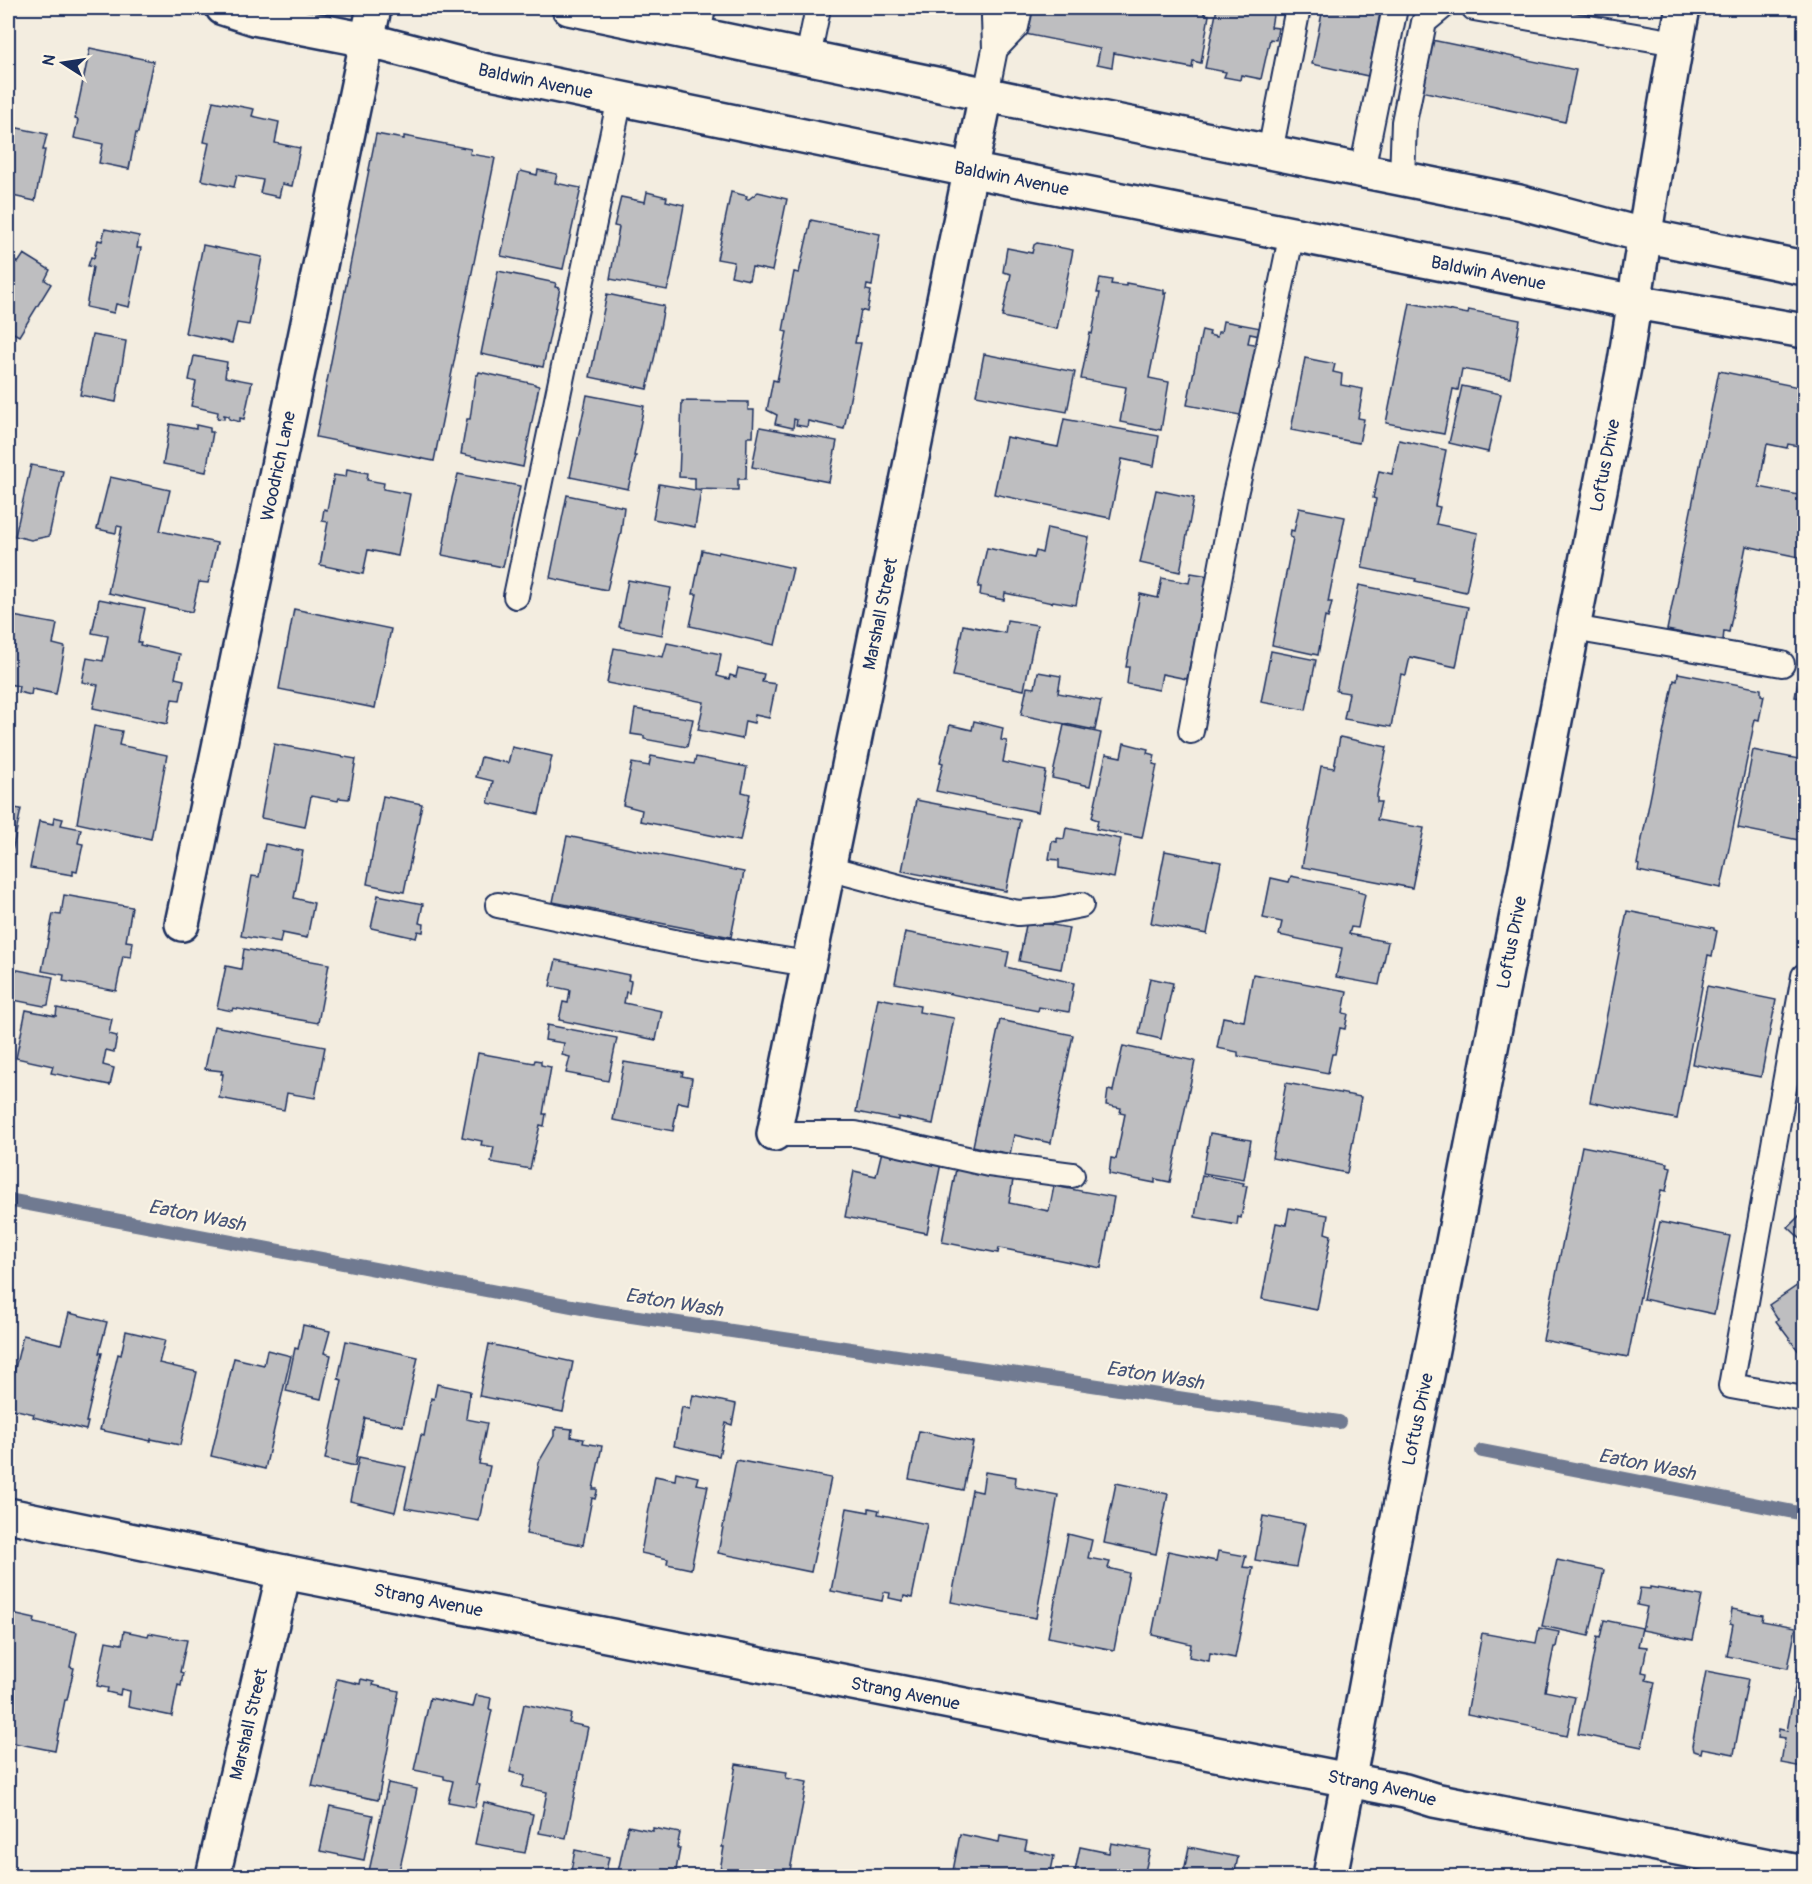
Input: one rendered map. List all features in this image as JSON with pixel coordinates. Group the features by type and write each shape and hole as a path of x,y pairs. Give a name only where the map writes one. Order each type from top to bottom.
{"main road":[{"name":"Baldwin Avenue","path":"223,8 254,18 367,40 486,71 969,170 1635,302 1804,331"},
{"name":"Woodrich Lane","path":"183,924 374,8"},
{"path":"569,8 701,21 808,57 1520,202 1643,235 1804,268"},
{"name":"Loftus Drive","path":"1330,1876 1400,1502 1573,628 1635,302 1643,235 1683,8"},
{"name":"Marshall Street","path":"774,1134 986,94"},
{"name":"Strang Avenue","path":"8,1515 284,1572 1405,1791 1446,1802 1804,1873"},
{"name":"Marshall Street","path":"213,1876 284,1572"}],"lane":[{"path":"808,57 818,8"},
{"path":"986,94 995,49 994,16 996,8"},
{"path":"995,49 1016,27 1020,8"},
{"path":"1270,152 1298,8"},
{"path":"1362,170 1395,8"},
{"path":"1402,178 1404,122 1424,22 1441,8"},
{"path":"1474,8 1676,43"},
{"path":"516,596 620,98"},
{"path":"1191,731 1235,495 1292,233"},
{"path":"1573,628 1782,664"},
{"path":"828,868 914,891 1018,913 1081,905"},
{"path":"498,905 680,943 808,964"},
{"path":"1804,976 1731,1386 1804,1399"},
{"path":"774,1134 855,1134 989,1164 1072,1175"}],"building":[{"path":"1030,8 1205,8 1204,14 1209,15 1201,63 1193,61 1192,68 1114,53 1112,67 1097,64 1100,49 1025,34"},
{"path":"1217,8 1274,10 1271,27 1278,28 1276,40 1270,39 1261,79 1241,75 1240,80 1224,77 1226,72 1205,68"},
{"path":"1323,8 1381,8 1368,76 1312,64"},
{"path":"1427,39 1576,70 1565,122 1416,90"},
{"path":"90,48 153,61 129,169 99,163 103,144 74,138 78,120 75,119"},
{"path":"213,101 254,109 252,116 279,122 275,143 300,148 292,186 282,184 279,197 260,193 263,180 237,175 234,187 201,180 209,143 204,142"},
{"path":"8,126 47,134 35,201 8,195"},
{"path":"376,134 404,139 404,136 471,149 470,154 495,158 434,461 316,437"},
{"path":"538,170 557,174 555,183 581,188 563,269 501,256 519,173 521,171 537,175"},
{"path":"647,192 667,197 666,201 684,205 667,290 610,279 619,227 614,226 621,197 645,202"},
{"path":"731,192 747,196 746,199 758,192 787,199 772,271 752,267 749,280 731,276 734,262 717,259"},
{"path":"811,220 880,234 872,286 867,285 866,290 871,291 867,312 861,310 855,343 861,343 844,429 808,421 807,427 796,425 797,420 794,419 793,428 775,424 777,415 767,410 773,380 777,381 787,332 783,331 794,272 799,273"},
{"path":"105,229 139,236 137,248 141,248 129,307 116,304 114,313 86,307 93,267 88,266 91,257 94,258 98,240 102,241"},
{"path":"1037,243 1073,250 1057,329 1002,317 1011,274 1003,272 1007,248 1032,253"},
{"path":"203,245 262,257 249,325 237,323 232,343 185,333"},
{"path":"24,254 50,270 45,280 51,284 19,336 8,330 8,266 12,259 18,263"},
{"path":"498,271 556,283 555,287 560,288 543,367 481,354"},
{"path":"1100,278 1112,280 1111,284 1126,286 1126,283 1164,290 1164,294 1166,293 1149,378 1169,382 1161,430 1120,422 1126,387 1081,379 1100,293 1097,293"},
{"path":"607,294 664,306 647,389 590,377"},
{"path":"1410,303 1468,314 1469,310 1520,320 1510,378 1462,369 1458,390 1453,389 1444,434 1386,423"},
{"path":"1223,321 1261,328 1260,336 1250,334 1248,343 1266,346 1245,416 1187,405 1202,330 1217,337 1218,332 1221,332"},
{"path":"92,335 126,341 116,402 80,395"},
{"path":"984,354 1075,372 1067,412 976,395"},
{"path":"194,356 227,362 225,377 252,382 244,419 240,418 240,422 224,415 224,419 217,418 218,412 191,406 196,382 189,380"},
{"path":"1305,358 1335,364 1333,372 1342,374 1341,385 1363,389 1358,418 1364,419 1359,443 1291,430"},
{"path":"1719,371 1804,388 1804,447 1788,444 1787,448 1767,444 1759,487 1804,496 1804,558 1746,546 1729,632 1724,631 1723,641 1667,630"},
{"path":"479,372 539,386 523,467 461,454 467,419 470,419 476,375"},
{"path":"1462,386 1501,394 1488,452 1449,443"},
{"path":"587,395 644,406 628,489 570,477"},
{"path":"682,401 748,402 748,410 754,410 753,437 747,437 746,479 738,479 738,490 695,489 695,478 679,477"},
{"path":"1064,419 1159,436 1154,466 1122,459 1110,518 994,494 1006,437 1058,447"},
{"path":"170,424 196,429 196,425 210,428 210,432 213,432 206,472 163,464"},
{"path":"760,427 837,441 829,482 752,467"},
{"path":"1399,440 1446,450 1435,506 1440,507 1436,524 1478,533 1466,592 1362,568 1376,499 1373,498 1379,471 1392,474"},
{"path":"31,465 63,471 49,536 31,540 15,536"},
{"path":"347,469 368,473 367,480 384,483 383,489 410,494 398,556 368,550 363,574 320,565 328,522 322,521 324,509 327,510 334,475 346,477"},
{"path":"458,474 520,486 503,567 442,555"},
{"path":"110,477 170,490 160,531 217,543 208,583 199,582 192,612 108,593 122,527 117,526 116,533 97,529"},
{"path":"659,484 701,491 695,527 653,519"},
{"path":"1156,490 1194,498 1180,572 1140,563"},
{"path":"567,495 624,507 621,532 607,590 550,578"},
{"path":"1299,508 1345,517 1328,602 1332,602 1328,618 1325,617 1318,655 1272,645 1293,538 1290,537 1291,530 1294,531"},
{"path":"1047,528 1089,537 1076,605 1053,601 1052,603 1005,593 1004,600 980,595 981,587 978,587 987,548 1034,558 1036,551 1042,553"},
{"path":"702,550 793,568 775,645 690,626 697,594 693,594"},
{"path":"1191,573 1210,576 1187,679 1162,674 1159,690 1127,684 1129,667 1126,667 1140,594 1158,598 1162,578 1189,583"},
{"path":"628,580 671,588 662,635 619,627"},
{"path":"1359,585 1468,607 1456,667 1410,657 1406,675 1401,674 1391,727 1344,719 1349,693 1336,691"},
{"path":"99,599 145,608 138,642 141,642 140,645 180,654 175,678 184,680 180,700 172,699 167,724 93,708 98,685 82,682 87,658 103,661 108,636 92,633"},
{"path":"294,609 391,629 375,708 279,689"},
{"path":"13,616 57,624 53,644 65,647 56,694 32,689 31,695 18,692 19,686 8,684 8,643"},
{"path":"1007,620 1037,625 1024,690 953,676 963,625 1005,633"},
{"path":"667,643 721,654 717,676 729,679 730,675 736,677 738,668 764,674 762,682 776,684 769,718 755,715 754,723 745,721 742,739 698,730 704,702 607,683 614,648 663,657"},
{"path":"1804,649 1804,698 1795,697"},
{"path":"1271,651 1316,660 1306,710 1261,702"},
{"path":"1038,672 1061,676 1058,693 1101,701 1095,730 1021,715 1027,687 1035,688"},
{"path":"1678,673 1761,689 1761,695 1764,696 1759,720 1755,719 1721,888 1638,871 1639,865 1637,864 1674,680 1677,681"},
{"path":"635,709 693,719 687,747 644,739 644,736 631,734"},
{"path":"974,721 1003,728 1001,740 1007,741 1003,762 1046,771 1038,812 936,791 943,763 940,762 950,725 972,730"},
{"path":"1064,725 1101,733 1090,786 1052,778"},
{"path":"94,726 122,731 119,745 167,755 151,839 77,823"},
{"path":"1340,737 1387,747 1377,795 1377,802 1381,802 1377,820 1424,828 1412,888 1302,867 1321,766 1334,768"},
{"path":"1124,743 1148,749 1147,753 1155,755 1153,764 1157,765 1142,838 1096,829 1098,820 1092,818 1106,754 1121,757"},
{"path":"274,744 356,759 349,799 339,798 338,801 311,796 305,827 261,818"},
{"path":"512,747 552,756 539,814 488,803 493,781 476,777 481,757 508,763"},
{"path":"1753,750 1804,760 1804,841 1738,828"},
{"path":"651,756 694,764 696,757 747,767 742,792 750,794 740,841 640,821 642,810 623,805 632,763 649,766"},
{"path":"383,796 422,804 404,892 367,884"},
{"path":"916,800 1020,820 1006,891 902,871"},
{"path":"8,807 21,809 8,871"},
{"path":"54,817 63,819 61,825 81,829 78,843 83,844 77,872 73,871 73,875 30,868 39,821 53,824"},
{"path":"1066,828 1121,839 1114,878 1059,868 1059,860 1049,859 1052,841 1057,842 1057,838 1064,839"},
{"path":"567,836 744,872 731,937 553,902"},
{"path":"265,844 303,851 294,898 314,903 307,938 282,933 280,943 241,936 252,876 259,877"},
{"path":"1165,851 1221,862 1207,934 1151,923"},
{"path":"1291,876 1358,890 1365,894 1358,928 1351,927 1349,934 1388,942 1379,985 1336,977 1342,948 1279,935 1282,922 1263,918 1271,878 1289,882"},
{"path":"64,895 132,907 126,941 133,942 131,957 123,956 116,991 63,981 64,975 42,971 53,914 61,915"},
{"path":"378,895 423,904 419,923 424,924 423,932 418,931 416,938 371,928"},
{"path":"1627,911 1714,928 1717,931 1712,956 1708,955 1677,1119 1590,1102"},
{"path":"1027,920 1069,928 1061,969 1019,961"},
{"path":"905,932 1009,952 1006,967 1074,983 1069,1012 1039,1007 1038,1011 895,983"},
{"path":"244,949 329,964 318,1023 233,1008 232,1011 217,1008 226,966 241,969"},
{"path":"556,960 629,975 628,980 631,981 629,993 626,992 624,1003 662,1011 656,1040 559,1020 563,1002 568,1003 570,990 550,986"},
{"path":"8,968 53,977 48,1005 8,999"},
{"path":"1253,974 1347,991 1343,1013 1348,1014 1345,1029 1340,1028 1335,1054 1332,1054 1328,1073 1238,1056 1238,1052 1217,1048 1223,1017 1244,1021"},
{"path":"1150,978 1173,983 1161,1039 1139,1034"},
{"path":"1707,986 1776,1000 1761,1077 1692,1064"},
{"path":"878,998 920,1006 919,1012 954,1018 933,1124 856,1112"},
{"path":"57,1008 112,1019 109,1034 117,1036 114,1052 106,1050 103,1065 114,1068 110,1085 51,1073 53,1066 16,1058 26,1010 56,1016"},
{"path":"1000,1020 1073,1035 1051,1143 1014,1135 1010,1154 973,1146"},
{"path":"547,1025 617,1038 608,1081 566,1073 570,1057 562,1055 564,1043 545,1040"},
{"path":"214,1026 325,1047 315,1098 287,1093 284,1110 219,1098 222,1071 205,1069"},
{"path":"1123,1046 1195,1061 1170,1182 1155,1179 1155,1183 1109,1174 1111,1158 1116,1159 1125,1114 1120,1113 1121,1108 1106,1105 1108,1090 1113,1091"},
{"path":"478,1053 534,1063 535,1060 541,1061 541,1065 551,1067 543,1114 546,1114 544,1126 540,1125 530,1169 491,1162 494,1147 481,1145 482,1141 462,1137"},
{"path":"624,1062 683,1072 682,1076 692,1078 688,1104 678,1102 673,1131 613,1120"},
{"path":"1286,1083 1361,1097 1347,1173 1272,1158"},
{"path":"1210,1133 1251,1140 1244,1180 1203,1173"},
{"path":"1582,1146 1668,1163 1667,1166 1671,1167 1666,1191 1661,1190 1628,1357 1543,1340"},
{"path":"882,1151 941,1163 927,1233 845,1217 854,1171 876,1176"},
{"path":"956,1169 1013,1180 1009,1203 1049,1211 1054,1186 1114,1197 1101,1268 999,1248 998,1253 942,1242"},
{"path":"1202,1175 1244,1183 1243,1186 1247,1186 1241,1218 1238,1217 1237,1225 1195,1217"},
{"path":"1804,1206 1804,1242 1788,1227 1802,1213 1800,1211"},
{"path":"1289,1208 1328,1215 1325,1233 1331,1235 1317,1310 1262,1299 1276,1223 1286,1225"},
{"path":"1660,1222 1730,1236 1714,1314 1643,1299"},
{"path":"1804,1281 1804,1350 1800,1353 1776,1321 1778,1319 1769,1305"},
{"path":"8,1298 15,1300 8,1334"},
{"path":"69,1313 107,1322 99,1353 102,1353 86,1430 33,1417 34,1414 8,1408 8,1398 23,1335 61,1344"},
{"path":"303,1325 330,1331 324,1353 331,1355 321,1399 286,1391 295,1348 298,1349"},
{"path":"126,1331 165,1340 159,1363 197,1372 180,1445 100,1430 118,1354 121,1355"},
{"path":"346,1341 418,1357 403,1426 365,1418 355,1466 325,1459 342,1380 338,1379"},
{"path":"489,1344 573,1362 563,1412 479,1396"},
{"path":"267,1350 291,1356 265,1469 211,1456 234,1358 264,1365"},
{"path":"437,1384 470,1391 466,1419 487,1423 479,1464 490,1466 479,1521 405,1508 421,1435 424,1436 431,1398 434,1399"},
{"path":"693,1395 736,1404 732,1425 726,1423 719,1456 674,1446 682,1407 690,1409"},
{"path":"556,1427 572,1429 571,1437 584,1439 583,1443 602,1446 593,1489 597,1489 597,1492 595,1499 592,1498 583,1545 526,1534 539,1462 554,1436"},
{"path":"919,1431 973,1442 963,1490 909,1479"},
{"path":"359,1457 406,1467 395,1512 350,1501"},
{"path":"736,1460 831,1478 811,1572 718,1553"},
{"path":"676,1472 698,1477 696,1484 708,1486 691,1569 667,1564 668,1559 641,1553 655,1476 675,1480"},
{"path":"985,1472 1016,1477 1015,1487 1058,1495 1036,1618 951,1602 972,1490 982,1492"},
{"path":"1116,1483 1168,1494 1156,1554 1104,1543"},
{"path":"847,1508 869,1512 869,1508 879,1510 878,1514 927,1524 912,1598 904,1596 903,1601 889,1598 890,1593 884,1592 882,1601 831,1591"},
{"path":"1263,1516 1305,1524 1296,1567 1255,1560"},
{"path":"1068,1534 1092,1540 1088,1558 1110,1562 1108,1568 1129,1573 1114,1650 1048,1637"},
{"path":"1168,1551 1216,1561 1218,1551 1246,1556 1243,1567 1253,1568 1235,1658 1210,1653 1209,1661 1189,1657 1191,1644 1152,1635"},
{"path":"1557,1560 1604,1570 1589,1636 1542,1626"},
{"path":"1650,1587 1702,1596 1693,1640 1642,1630 1647,1607 1637,1605 1640,1588 1650,1589"},
{"path":"1732,1609 1763,1615 1762,1621 1796,1627 1788,1668 1727,1656 1733,1624 1730,1623"},
{"path":"8,1613 35,1619 34,1623 77,1632 70,1667 74,1668 55,1751 9,1742"},
{"path":"1604,1620 1642,1628 1638,1646 1647,1647 1642,1672 1647,1673 1646,1680 1655,1682 1642,1747 1578,1734 1597,1637 1600,1638"},
{"path":"1539,1628 1559,1632 1545,1691 1575,1697 1567,1736 1467,1714 1482,1633 1536,1643"},
{"path":"124,1631 187,1640 180,1672 183,1673 181,1686 178,1685 172,1716 128,1707 130,1691 121,1689 120,1695 107,1692 108,1688 97,1686 106,1641 122,1644"},
{"path":"1804,1638 1804,1775 1802,1775 1803,1767 1781,1763 1785,1738 1778,1737 1779,1729 1787,1731"},
{"path":"1706,1671 1748,1679 1734,1754 1702,1748 1701,1753 1693,1751"},
{"path":"337,1679 360,1684 361,1679 374,1682 373,1685 399,1691 378,1800 312,1786"},
{"path":"476,1695 491,1698 489,1709 492,1710 476,1784 480,1785 475,1807 448,1802 453,1781 444,1779 444,1776 414,1770 430,1698 473,1707"},
{"path":"524,1704 571,1714 569,1723 588,1727 566,1838 539,1833 547,1792 522,1787 525,1776 510,1772"},
{"path":"736,1764 787,1772 786,1778 807,1782 789,1876 719,1876"},
{"path":"388,1783 417,1789 405,1846 398,1876 368,1876"},
{"path":"484,1802 533,1814 525,1853 475,1844"},
{"path":"330,1806 373,1815 364,1860 320,1851"},
{"path":"628,1826 680,1833 675,1876 617,1876"},
{"path":"960,1834 999,1842 1000,1836 1027,1841 1025,1850 1054,1856 1050,1876 952,1876"},
{"path":"1111,1843 1150,1850 1144,1876 1074,1876 1080,1847 1109,1853"},
{"path":"1189,1847 1238,1857 1234,1876 1183,1876"},
{"path":"575,1850 609,1857 605,1876 570,1876"}],"waterway":[{"name":"Eaton Wash","path":"8,1200 598,1311 1339,1422"},
{"name":"Eaton Wash","path":"1482,1451 1804,1514"}]}
